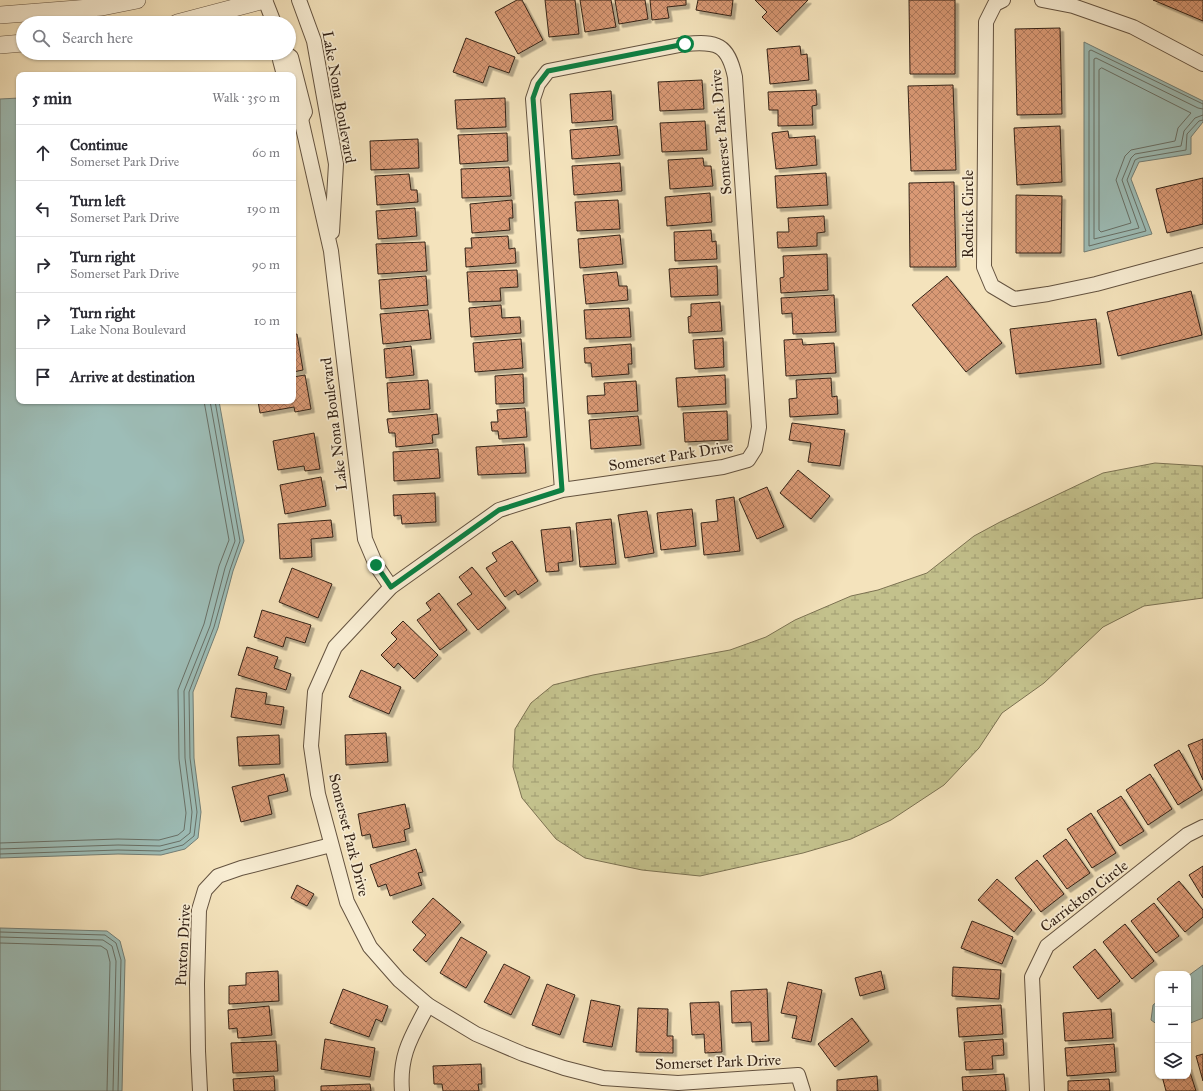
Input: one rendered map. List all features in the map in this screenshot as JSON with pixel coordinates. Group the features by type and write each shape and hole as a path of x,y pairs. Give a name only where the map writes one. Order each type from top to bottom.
{"street":[{"path":"0,15 102,7 137,0"},
{"path":"204,16 264,0 271,16"},
{"name":"Lake Nona Boulevard","path":"299,0 314,41 336,164 331,250"},
{"name":"Rodrick Circle","path":"1003,0 995,4 986,22 984,267 992,286 1014,299 1096,284 1203,255"},
{"path":"1042,0 1073,6 1133,27 1203,64"},
{"name":"Somerset Park Drive","path":"562,490 533,98 538,84 548,71 685,44 708,42 722,48 732,61 735,77 759,427 755,449 748,460 722,467 562,490 499,510 391,587 335,647 315,692 310,746 318,794 347,902 370,947 399,980 428,1005 476,1034 516,1051 604,1084 678,1083 798,1076 803,1091"},
{"path":"0,45 16,44"},
{"name":"Lake Nona Boulevard","path":"280,60 283,72"},
{"name":"Lake Nona Boulevard","path":"291,60 293,72"},
{"path":"296,101 324,93"},
{"name":"Lake Nona Boulevard","path":"296,101 296,114 301,119 331,250 365,539 376,565 391,587"},
{"name":"Carrickton Circle","path":"1037,1091 1032,977 1047,946 1187,836 1203,827"},
{"name":"Puxton Drive","path":"200,1091 197,984 199,910 205,890 218,876 241,868 331,845"},
{"path":"402,1091 401,1070 409,1041 428,1005"}],"green space":[{"path":"1155,463 1203,466 1203,598 1144,606 1103,627 1044,683 1002,713 979,748 944,785 891,820 851,839 803,853 700,876 642,870 585,858 556,839 522,798 513,767 515,729 531,703 553,685 593,675 730,650 766,637 795,620 851,596 878,590 927,573 974,536 1103,473"}],"water":[{"path":"1084,42 1203,101 1203,122 1191,137 1191,154 1139,162 1131,179 1152,234 1084,252"},
{"path":"16,98 16,404 220,404 244,541 233,571 218,628 193,692 194,758 201,812 198,838 185,849 161,855 118,854 0,858 0,99"},
{"path":"0,928 107,931 120,941 125,960 122,1091 0,1091"},
{"path":"1203,965 1203,1018 1191,1023 1191,1007 1191,974"},
{"path":"1155,1003 1155,1023 1151,1020 1153,1005"}],"building":[{"path":"517,0 522,0 543,40 518,54 495,12"},
{"path":"545,0 575,0 579,34 549,37"},
{"path":"580,0 611,0 616,27 585,32"},
{"path":"615,0 645,0 648,19 619,24"},
{"path":"650,0 686,0 686,5 667,7 669,18 652,20"},
{"path":"698,0 733,0 731,16 696,10"},
{"path":"755,0 808,0 777,32 762,17 767,12"},
{"path":"909,0 955,0 955,74 910,74"},
{"path":"1153,0 1203,0 1203,21"},
{"path":"1060,28 1062,114 1017,115 1015,29"},
{"path":"466,38 515,57 509,73 489,66 483,83 453,72"},
{"path":"800,46 801,55 807,54 809,80 770,84 767,49"},
{"path":"702,80 704,109 660,111 658,82"},
{"path":"953,85 956,170 911,171 908,86"},
{"path":"816,90 817,105 812,106 813,125 778,126 778,110 769,110 768,92"},
{"path":"611,91 613,120 572,123 570,94"},
{"path":"505,98 506,127 457,129 455,100"},
{"path":"705,121 707,150 662,152 660,123"},
{"path":"617,126 620,155 572,159 570,130"},
{"path":"1060,126 1062,182 1017,185 1014,128"},
{"path":"788,131 789,138 815,136 817,165 776,169 772,133"},
{"path":"507,133 508,161 460,164 458,135"},
{"path":"418,139 419,168 371,170 370,141"},
{"path":"703,158 704,166 711,166 713,186 670,189 668,160"},
{"path":"620,163 622,191 574,195 572,166"},
{"path":"509,167 511,196 462,198 461,169"},
{"path":"826,173 828,205 777,208 775,176"},
{"path":"409,174 411,190 417,190 418,202 377,205 375,176"},
{"path":"1203,178 1203,224 1167,233 1156,189"},
{"path":"954,182 956,267 910,267 909,183"},
{"path":"710,193 712,222 667,226 665,197"},
{"path":"1016,195 1062,196 1061,253 1016,253"},
{"path":"512,200 513,218 509,218 510,230 472,233 470,204"},
{"path":"618,200 620,229 577,231 575,202"},
{"path":"415,208 417,236 378,239 376,211"},
{"path":"824,216 825,232 817,233 817,246 778,248 777,232 789,232 788,218"},
{"path":"711,230 712,242 716,241 717,259 675,261 674,232"},
{"path":"620,235 623,264 580,268 578,239"},
{"path":"508,236 509,249 515,248 516,263 466,267 465,248 472,248 471,238"},
{"path":"425,242 427,271 378,274 376,244"},
{"path":"827,254 828,290 781,293 780,278 784,277 783,256"},
{"path":"717,266 718,295 671,297 669,269"},
{"path":"517,270 518,287 500,288 501,301 469,302 467,272"},
{"path":"617,272 619,286 627,286 628,300 586,304 583,275"},
{"path":"426,276 428,305 381,309 379,280"},
{"path":"947,276 1002,343 966,372 912,305"},
{"path":"1191,291 1202,335 1118,356 1107,312"},
{"path":"834,295 836,332 793,334 792,313 782,314 781,298"},
{"path":"720,302 722,331 689,333 688,317 691,316 691,304"},
{"path":"501,305 502,318 520,317 521,333 471,337 469,308"},
{"path":"629,308 631,337 586,339 584,310"},
{"path":"428,310 431,339 383,344 380,314"},
{"path":"1096,319 1101,364 1016,374 1010,329"},
{"path":"296,334 303,370 296,371"},
{"path":"723,338 724,367 695,369 693,340"},
{"path":"521,339 523,368 475,372 473,343"},
{"path":"802,339 803,345 834,343 836,373 786,376 784,340"},
{"path":"631,344 632,364 628,364 629,374 592,377 591,363 585,363 584,348"},
{"path":"411,346 414,375 386,378 384,349"},
{"path":"523,374 524,403 496,404 495,376"},
{"path":"305,375 311,409 295,412 294,407 260,413 258,404 296,404 296,376"},
{"path":"725,375 726,404 678,407 676,378"},
{"path":"831,378 832,397 837,396 838,414 790,417 789,399 797,398 796,380"},
{"path":"428,380 430,409 389,412 387,383"},
{"path":"636,381 638,411 588,414 587,396 605,395 604,383"},
{"path":"525,408 527,437 499,439 498,431 492,431 491,422 498,422 497,410"},
{"path":"727,411 728,440 685,442 683,413"},
{"path":"437,414 439,434 432,435 433,443 396,447 395,433 389,433 387,419"},
{"path":"638,416 641,445 591,449 589,420"},
{"path":"792,423 845,430 840,466 808,462 811,443 789,440"},
{"path":"314,433 320,469 305,471 304,466 278,470 273,441"},
{"path":"524,444 526,473 478,475 476,447"},
{"path":"438,449 440,478 394,481 393,452"},
{"path":"798,470 830,496 811,519 780,493"},
{"path":"321,477 326,506 285,514 280,485"},
{"path":"767,487 784,527 757,539 739,499"},
{"path":"435,493 436,522 402,524 401,515 394,516 393,495"},
{"path":"734,497 740,551 704,555 701,523 718,521 716,500"},
{"path":"692,509 696,546 661,550 657,513"},
{"path":"647,511 654,553 625,558 618,515"},
{"path":"611,519 616,564 580,567 576,523"},
{"path":"331,520 333,537 311,539 312,557 280,559 278,524"},
{"path":"570,527 573,561 558,563 559,571 546,572 541,530"},
{"path":"512,541 538,581 518,595 515,590 505,597 486,568 497,561 492,553"},
{"path":"472,567 506,608 478,630 457,604 472,594 459,577"},
{"path":"292,568 332,584 318,618 279,602"},
{"path":"439,593 467,630 440,650 417,620 431,610 426,603"},
{"path":"262,610 311,625 305,643 286,637 283,647 254,637"},
{"path":"403,621 438,655 414,679 398,663 394,668 381,655 397,639 391,633"},
{"path":"247,647 278,657 274,668 291,674 286,690 238,675"},
{"path":"361,670 401,687 389,714 349,697"},
{"path":"236,688 267,693 265,704 284,707 281,725 231,717"},
{"path":"386,733 388,762 346,765 345,735"},
{"path":"279,735 280,764 239,766 237,737"},
{"path":"1203,739 1203,780 1188,745"},
{"path":"1179,750 1202,790 1178,805 1154,765"},
{"path":"284,774 288,791 268,796 272,814 241,822 232,787"},
{"path":"1150,774 1172,809 1148,825 1126,790"},
{"path":"1121,796 1144,831 1120,846 1097,811"},
{"path":"405,804 410,828 404,830 406,841 373,848 370,834 362,836 358,814"},
{"path":"1091,813 1116,853 1092,868 1067,829"},
{"path":"1066,839 1090,873 1067,889 1043,856"},
{"path":"416,849 423,872 418,873 422,885 390,896 386,884 378,887 370,865"},
{"path":"1037,860 1064,894 1041,912 1015,878"},
{"path":"1203,866 1203,898 1189,875"},
{"path":"997,879 1032,910 1014,932 978,900"},
{"path":"1179,881 1203,910 1203,917 1185,932 1157,899"},
{"path":"297,885 314,894 307,906 291,898"},
{"path":"433,898 461,922 426,962 413,950 426,935 412,922"},
{"path":"1154,903 1179,936 1156,953 1131,921"},
{"path":"972,921 1013,937 1002,964 961,948"},
{"path":"1125,924 1154,961 1132,979 1103,942"},
{"path":"461,937 487,952 466,988 440,973"},
{"path":"1095,949 1120,981 1098,999 1073,967"},
{"path":"504,964 530,977 511,1015 484,1002"},
{"path":"953,967 1001,970 999,999 952,996"},
{"path":"278,971 279,1001 229,1004 229,986 246,985 246,973"},
{"path":"881,971 885,989 860,996 855,978"},
{"path":"788,982 822,990 811,1042 792,1038 797,1016 781,1013"},
{"path":"547,984 575,995 560,1035 532,1025"},
{"path":"343,989 388,1006 382,1022 376,1019 369,1037 330,1023"},
{"path":"767,989 769,1041 752,1042 751,1022 732,1023 731,991"},
{"path":"591,1000 620,1006 612,1047 583,1042"},
{"path":"719,1002 722,1052 705,1053 704,1034 692,1035 690,1003"},
{"path":"1001,1005 1003,1034 959,1037 957,1008"},
{"path":"269,1006 272,1035 238,1038 237,1028 229,1029 228,1010"},
{"path":"638,1008 668,1009 667,1036 673,1036 673,1053 636,1052"},
{"path":"1111,1009 1113,1038 1065,1041 1063,1013"},
{"path":"852,1018 869,1041 835,1067 818,1044"},
{"path":"325,1039 375,1048 370,1077 321,1069"},
{"path":"1003,1039 1004,1055 992,1056 993,1069 966,1070 964,1042"},
{"path":"276,1041 278,1071 233,1073 231,1043"},
{"path":"1114,1044 1116,1072 1067,1076 1065,1048"},
{"path":"1203,1054 1203,1081 1196,1056"},
{"path":"481,1064 482,1084 478,1084 479,1091 443,1091 442,1084 434,1084 433,1066"},
{"path":"1004,1074 1006,1091 963,1091 962,1077"},
{"path":"1191,1075 1196,1091 1166,1091 1163,1079 1191,1079"},
{"path":"274,1076 275,1091 234,1091 233,1079"},
{"path":"877,1076 878,1091 837,1091 837,1080"},
{"path":"1109,1079 1110,1091 1068,1091 1068,1081"},
{"path":"370,1084 371,1091 321,1091 321,1086"}],"route":[{"path":"376,565 391,587 450,543 499,510 562,490 559,466 533,98 538,84 548,71 685,44"}]}
